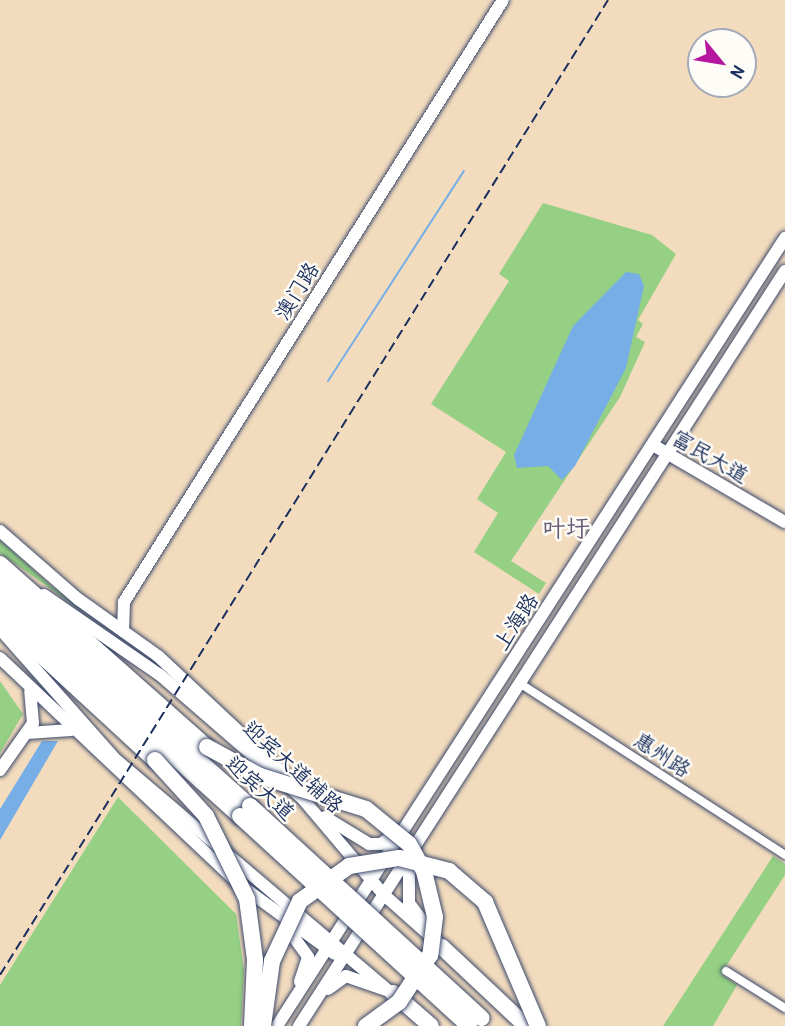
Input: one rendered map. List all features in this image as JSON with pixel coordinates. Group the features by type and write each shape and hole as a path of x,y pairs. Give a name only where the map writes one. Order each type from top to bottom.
{"highway":[{"path":"0,564 207,747 260,776 366,809 400,835 424,871 435,917 430,955 399,1002 366,1026"},
{"name":"迎宾大道","path":"0,582 245,811 480,1023"},
{"name":"迎宾大道","path":"0,600 245,811"},
{"path":"0,617 155,760 206,816 247,898 256,960 252,1026"},
{"path":"263,1026 279,937 300,901 349,866 399,858 449,871 485,902 539,1026"},
{"path":"442,947 526,1026"},
{"path":"393,993 431,1026"}],"main road":[{"name":"澳门路","path":"124,602 503,0"},
{"name":"上海路","path":"275,1026 331,946 785,238"},
{"name":"上海路","path":"300,1026 669,456 785,271"},
{"path":"702,369 708,380 719,376"},
{"name":"富民大道","path":"653,445 785,522"},
{"path":"608,516 625,523"},
{"path":"0,530 205,697 332,826 369,844 391,840 446,767"},
{"name":"迎宾大道辅路","path":"0,557 160,675 332,826 375,878 383,894 442,947 539,1026"},
{"path":"99,613 124,602 123,631"},
{"path":"0,629 114,758 331,946"},
{"path":"0,658 26,681 71,730 306,950 301,980 275,1026"},
{"path":"0,770 27,733 36,709 26,681"},
{"path":"27,733 71,730"},
{"path":"442,947 409,903 405,875 460,776"},
{"path":"197,846 393,993 420,1026"},
{"path":"300,1026 346,976 393,993"}],"street":[{"name":"惠州路","path":"521,684 785,855"},
{"path":"726,971 785,1008"}],"green space":[{"path":"543,203 652,235 676,254 638,320 643,324 636,337 645,342 620,397 511,561 546,583 539,594 474,552 498,513 477,499 506,452 431,404 509,281 499,274"},
{"path":"0,540 50,585 99,623 0,553"},
{"path":"0,681 23,714 0,753"},
{"path":"118,797 236,914 244,970 241,1026 0,1026 0,985"},
{"path":"773,856 785,864 785,875 721,974 737,985 713,1026 663,1026"}],"water":[{"path":"626,272 639,274 644,286 626,368 575,466 562,480 548,466 517,468 514,455 573,326"},
{"path":"42,741 58,741 0,840 0,809"}],"waterway":[{"path":"328,381 464,171"}],"railway":[{"path":"0,975 608,0"}],"district":[{"name":"叶圩","path":"566,529"}]}
